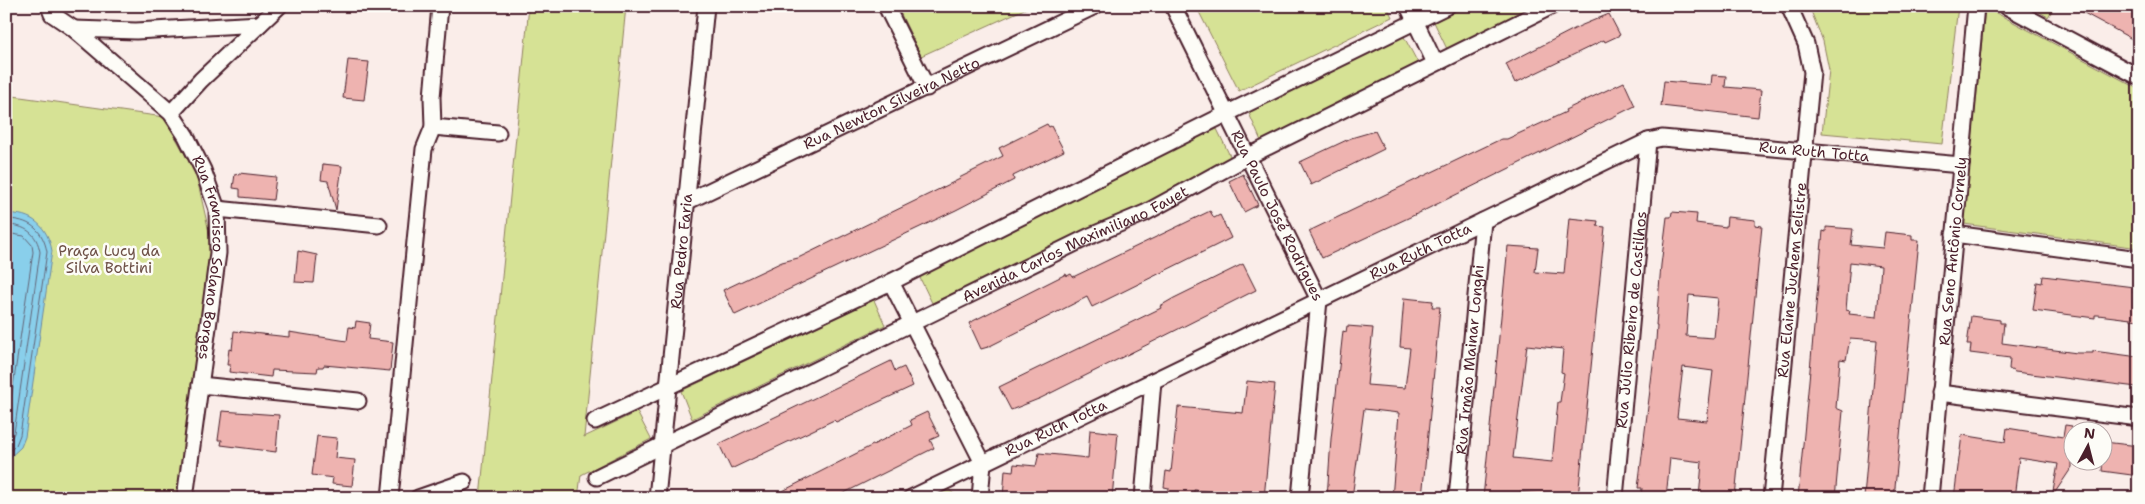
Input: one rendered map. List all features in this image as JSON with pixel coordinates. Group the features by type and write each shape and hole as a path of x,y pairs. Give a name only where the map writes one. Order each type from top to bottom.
{"street":[{"name":"Rua Francisco Solano Borges","path":"49,6 52,14 74,29 171,113 186,136 203,170 217,209 218,253 185,498"},
{"path":"171,113 201,80 279,6"},
{"path":"390,498 424,149 433,127 432,97 440,6"},
{"name":"Rua Pedro Faria","path":"658,498 706,6"},
{"path":"886,6 927,88"},
{"name":"Rua Newton Silveira Netto","path":"686,202 1095,6"},
{"name":"Rua Paulo José Rodrigues","path":"1173,6 1228,113 1319,300 1300,498"},
{"path":"1408,6 1436,63"},
{"path":"595,421 891,282 1228,113 1448,6"},
{"name":"Avenida Carlos Maximiliano Fayet","path":"597,477 1088,237 1145,213 1249,156 1552,6"},
{"name":"Rua Elaine Juchem Selistre","path":"1771,498 1812,72 1806,44 1788,6"},
{"name":"Rua Seno Antônio Cornely","path":"1930,498 1976,6"},
{"path":"2006,6 2139,77"},
{"path":"74,29 136,31 260,24"},
{"path":"433,127 498,133"},
{"name":"Rua Ruth Totta","path":"911,498 1648,141 1662,138 1961,165"},
{"name":"Rua Júlio Ribeiro de Castilhos","path":"1615,498 1648,141"},
{"path":"217,209 379,225"},
{"name":"Rua Irmão Mainar Longhi","path":"1457,498 1483,221"},
{"path":"1954,234 2139,259"},
{"path":"891,282 983,463 980,498"},
{"path":"1143,498 1154,380"},
{"path":"200,385 358,401"},
{"path":"1939,393 2139,418"},
{"path":"418,498 464,482"}],"green space":[{"path":"529,6 626,6 584,437 637,412 651,439 581,475 578,498 480,498"},
{"path":"897,6 1031,6 921,56"},
{"path":"1196,6 1387,6 1392,17 1239,91"},
{"path":"1466,6 1537,6 1447,49 1434,22"},
{"path":"1820,6 1958,6 1942,144 1822,133 1829,70 1823,41 1811,11"},
{"path":"2029,6 2055,6 2048,17"},
{"path":"1985,7 2139,89 2139,248 1964,224"},
{"path":"1403,35 1418,63 1261,141 1248,111"},
{"name":"Praça Lucy da Silva Bottini","path":"6,95 164,117 196,174 214,254 181,498 6,498"},
{"path":"1217,129 1231,158 1144,206 932,303 919,276 1109,178"},
{"path":"874,300 885,325 692,419 681,391"},
{"path":"948,489 959,498 930,498"}],"water":[{"path":"6,214 31,218 43,228 52,251 25,437 21,447 6,461"}],"building":[{"path":"2071,6 2139,6 2139,43 2112,28"},
{"path":"1609,14 1620,35 1605,42 1604,40 1515,83 1506,64 1580,26"},
{"path":"348,60 369,62 364,100 343,98"},
{"path":"1712,75 1726,76 1725,87 1761,90 1758,117 1661,106 1664,81 1711,85"},
{"path":"1624,82 1635,106 1421,212 1322,258 1309,231 1501,139 1507,139 1566,112 1565,110"},
{"path":"1047,124 1049,127 1051,126 1064,151 1013,176 1014,180 956,210 735,315 723,290 782,262 798,258 960,179 1003,156 999,148"},
{"path":"1375,131 1384,149 1311,185 1300,162 1351,138"},
{"path":"323,164 342,166 336,210 328,181 321,180"},
{"path":"239,173 276,177 273,200 240,197 240,189 233,188 235,174 239,175"},
{"path":"1243,174 1258,205 1244,212 1229,181"},
{"path":"1210,211 1214,218 1220,215 1231,238 1092,307 1087,297 981,349 969,323 1066,274 1067,276 1071,274 1073,277"},
{"path":"1672,212 1697,214 1696,223 1726,227 1727,217 1755,220 1755,225 1762,226 1735,497 1699,498 1702,462 1670,458 1666,498 1641,498 1642,488 1638,488 1656,341 1661,265 1667,217 1671,217","holes":["1689,295 1718,298 1714,338 1686,336","1683,367 1713,371 1707,421 1677,418"]},
{"path":"1569,218 1598,221 1597,226 1605,227 1578,498 1550,498 1550,496 1520,492 1519,498 1483,498 1508,246 1538,248 1535,272 1564,274","holes":["1527,345 1563,349 1561,372 1564,373 1560,402 1558,402 1552,462 1513,458"]},
{"path":"1826,227 1853,229 1851,245 1883,248 1885,232 1912,235 1912,240 1919,240 1894,498 1864,498 1877,340 1850,338 1846,360 1840,359 1836,408 1843,411 1835,498 1798,498 1823,231 1826,232","holes":["1850,262 1881,266 1877,317 1849,314 1850,311 1846,310"]},
{"path":"298,251 317,255 314,283 295,282"},
{"path":"1243,264 1256,290 1041,398 1011,410 999,387 1161,308 1160,306 1174,298"},
{"path":"2043,276 2134,287 2133,293 2139,294 2139,320 2098,315 2095,315 2095,318 2033,310 2037,282 2042,283"},
{"path":"1404,298 1433,301 1432,307 1440,307 1422,498 1392,498 1399,413 1364,409 1352,498 1327,498 1331,439 1343,331 1346,332 1347,326 1373,328 1367,385 1405,388 1410,348 1400,347"},
{"path":"1971,316 2000,320 2000,323 2004,323 2002,343 2077,353 2093,353 2093,351 2139,357 2139,385 2137,387 2015,372 2009,369 2010,358 1970,353 1971,345 1967,345"},
{"path":"356,321 370,323 368,339 393,342 390,371 324,365 323,367 318,367 317,372 272,370 271,377 229,372 230,365 227,365 229,349 232,350 234,331 289,337 289,332 347,341 349,327 355,328"},
{"path":"891,361 895,371 904,367 913,386 836,422 834,420 731,469 719,444"},
{"path":"1247,381 1275,384 1264,498 1244,498 1245,495 1194,490 1194,498 1168,498 1169,488 1164,487 1166,471 1171,472 1178,407 1243,413"},
{"path":"222,411 279,415 276,452 221,445 222,440 218,440"},
{"path":"927,412 939,436 930,440 934,448 834,498 769,498 912,425 910,420"},
{"path":"2007,428 2062,437 2062,472 2069,472 2052,497 2058,464 2019,458 2014,498 1954,498 1962,435 2005,442"},
{"path":"1090,430 1118,433 1112,498 1003,498 1005,470 1013,471 1014,464 1036,466 1039,453 1088,458"},
{"path":"317,436 337,438 335,458 355,460 352,486 332,484 333,478 312,475"},
{"path":"2112,443 2139,446 2139,476 2109,472 2112,472"}]}
